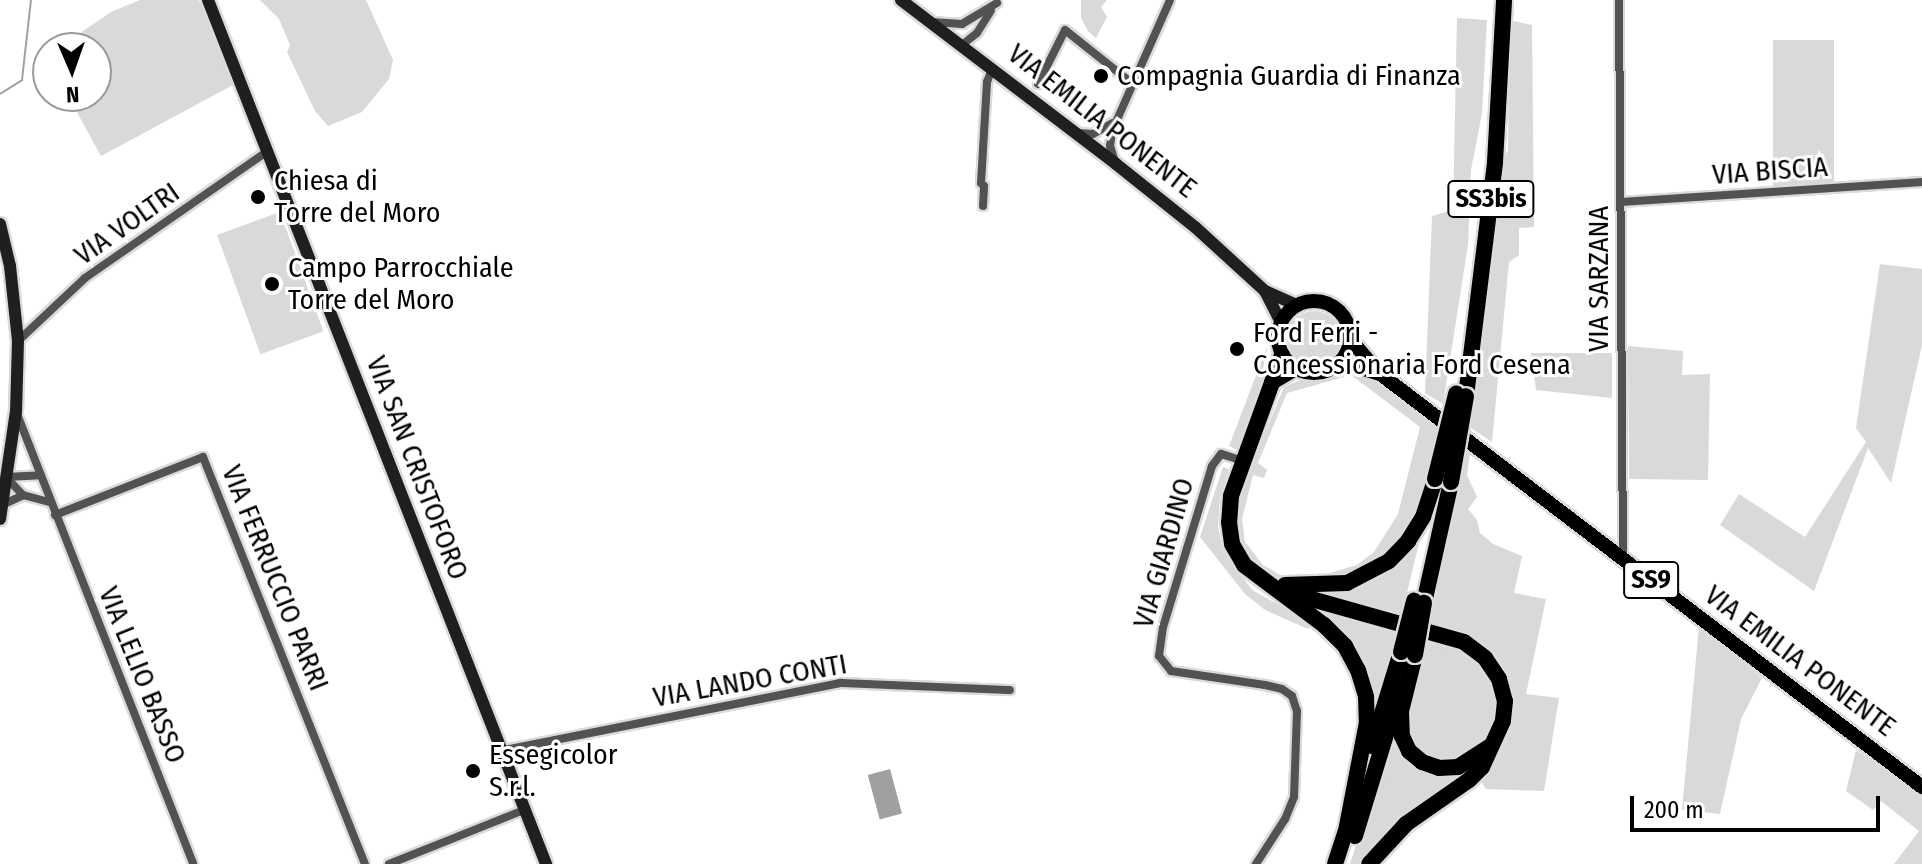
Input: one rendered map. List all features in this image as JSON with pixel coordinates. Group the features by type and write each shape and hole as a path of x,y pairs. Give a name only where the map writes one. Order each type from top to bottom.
{"highway":[{"name":"SS3bis","path":"1461,395 1482,191 1493,0"},
{"name":"SS3bis","path":"1461,395 1495,162 1504,0"},
{"path":"1282,355 1231,496 1229,522 1232,544 1244,565 1260,580 1324,625 1345,646 1358,670 1367,722 1347,826"},
{"path":"1272,382 1295,368"},
{"path":"1461,395 1409,654 1401,711 1402,736 1409,751 1422,762 1439,768 1458,767 1474,760 1496,741"},
{"path":"1260,580 1325,586 1368,575 1389,561 1408,541 1442,480"},
{"path":"1260,580 1305,599 1464,642 1485,658 1499,679 1505,701 1496,741 1482,767 1469,780 1406,824 1369,864"},
{"path":"1335,864 1409,654"},
{"path":"1346,864 1409,654"}],"main road":[{"path":"1312,301 1334,306 1347,320 1351,340 1341,362 1319,374 1295,368 1282,355 1278,344 1281,322 1297,305 1312,301"},
{"name":"VIA EMILIA PONENTE","path":"1351,340 1379,373 1922,787"},
{"name":"VIA EMILIA PONENTE","path":"1341,362 1379,373"}],"street":[{"name":"VIA SAN CRISTOFORO","path":"208,0 546,864"},
{"name":"VIA EMILIA PONENTE","path":"901,0 1195,227 1265,291 1297,305"},
{"path":"1096,148 1117,120 1170,0"},
{"name":"VIA SARZANA","path":"1619,0 1623,559"},
{"path":"931,21 949,25 967,22 997,1"},
{"path":"961,44 977,33 997,1"},
{"path":"961,44 967,22"},
{"path":"1038,84 1065,30 1133,84"},
{"path":"977,33 978,57"},
{"path":"983,206 984,186 981,183 987,82 992,69"},
{"path":"1077,133 1093,134 1110,129"},
{"path":"1110,129 1110,146 1116,164"},
{"name":"VIA VOLTRI","path":"18,341 85,278 268,151"},
{"name":"VIA BISCIA","path":"1621,202 1922,182"},
{"path":"0,224 10,266 18,341 16,411 0,519"},
{"name":"VIA EMILIA PONENTE","path":"1265,291 1281,322"},
{"name":"VIA LELIO BASSO","path":"16,411 193,864"},
{"name":"VIA GIARDINO","path":"1243,461 1221,454 1212,466 1163,627 1159,656 1171,671 1265,685 1282,689 1292,696 1297,711 1294,797 1285,819 1256,864"},
{"name":"VIA FERRUCCIO PARRI","path":"55,515 203,457 365,864"},
{"path":"6,477 41,475"},
{"path":"6,477 23,495 50,502"},
{"path":"2,505 23,495"},
{"name":"VIA LANDO CONTI","path":"500,751 840,683 1010,690"},
{"path":"389,864 524,810"}],"shaded area":[{"path":"140,0 199,0 233,85 101,156 77,112 112,112 112,32 82,32 111,12"},
{"path":"260,0 366,0 393,60 389,79 362,112 328,126 315,111 287,52 290,45 279,19"},
{"path":"1081,0 1107,0 1101,7 1107,17 1096,38 1081,18"},
{"path":"1457,18 1487,20 1482,113 1471,170 1468,245 1443,404 1425,393 1432,216 1453,210"},
{"path":"1509,20 1532,25 1534,227 1519,228 1519,255 1509,262 1492,442 1468,426 1500,169 1508,150"},
{"path":"1773,40 1834,40 1834,186 1773,186"},
{"name":"Campo Parrocchiale Torre del Moro","path":"280,212 323,331 260,354 217,235"},
{"path":"1880,264 1922,269 1922,345 1891,483 1868,448 1814,591 1720,525 1739,494 1805,537 1866,442 1856,428"},
{"path":"1314,311 1334,319 1342,339 1334,359 1314,367 1294,359 1286,339 1294,319"},
{"path":"1268,344 1262,373 1268,377 1237,450 1229,446"},
{"path":"1628,346 1683,351 1682,375 1710,374 1708,480 1629,479"},
{"path":"1531,353 1612,353 1612,398 1536,390"},
{"path":"1356,371 1376,377 1439,425 1414,521 1387,556 1345,580 1301,583 1276,579 1262,571 1245,553 1239,534 1236,515 1249,471 1284,387 1298,381","holes":["1351,375 1420,427 1398,514 1374,552 1357,565 1306,580 1280,575 1263,565 1245,542 1242,519 1253,475 1264,478 1267,470 1258,463 1287,393"]},
{"path":"1463,447 1470,453 1467,475 1477,497 1468,509 1477,520 1480,533 1493,544 1522,556 1514,593 1546,599 1526,694 1559,698 1544,791 1486,789 1479,778 1506,741 1510,712 1470,640 1428,623"},
{"path":"1223,467 1229,469 1220,499 1218,527 1223,550 1252,590 1312,623 1308,629 1265,610 1245,594 1200,537"},
{"path":"1423,526 1401,618 1289,590 1321,593 1360,585 1380,575"},
{"path":"1298,604 1398,629 1370,733 1360,668"},
{"path":"1699,626 1762,678 1741,719 1720,814 1682,810"},
{"path":"1424,637 1460,648 1481,665 1493,685 1497,703 1495,723 1487,742 1471,756 1441,763 1413,748 1406,733 1404,712"},
{"path":"1394,724 1412,763 1423,771 1441,774 1474,766 1363,864 1350,864"},
{"path":"1856,750 1922,795 1922,864 1894,864 1919,831 1881,801 1873,810 1846,791"},
{"path":"890,769 902,813 880,819 868,775"}],"waterway":[{"path":"0,94 22,80 31,0"}],"place":[{"name":"Compagnia Guardia di Finanza","path":"1101,76"},
{"name":"Chiesa di Torre del Moro","path":"258,197"},
{"name":"Campo Parrocchiale Torre del Moro","path":"272,284"},
{"name":"Ford Ferri - Concessionaria Ford Cesena","path":"1237,349"},
{"name":"Essegicolor S.r.l.","path":"473,771"}]}
